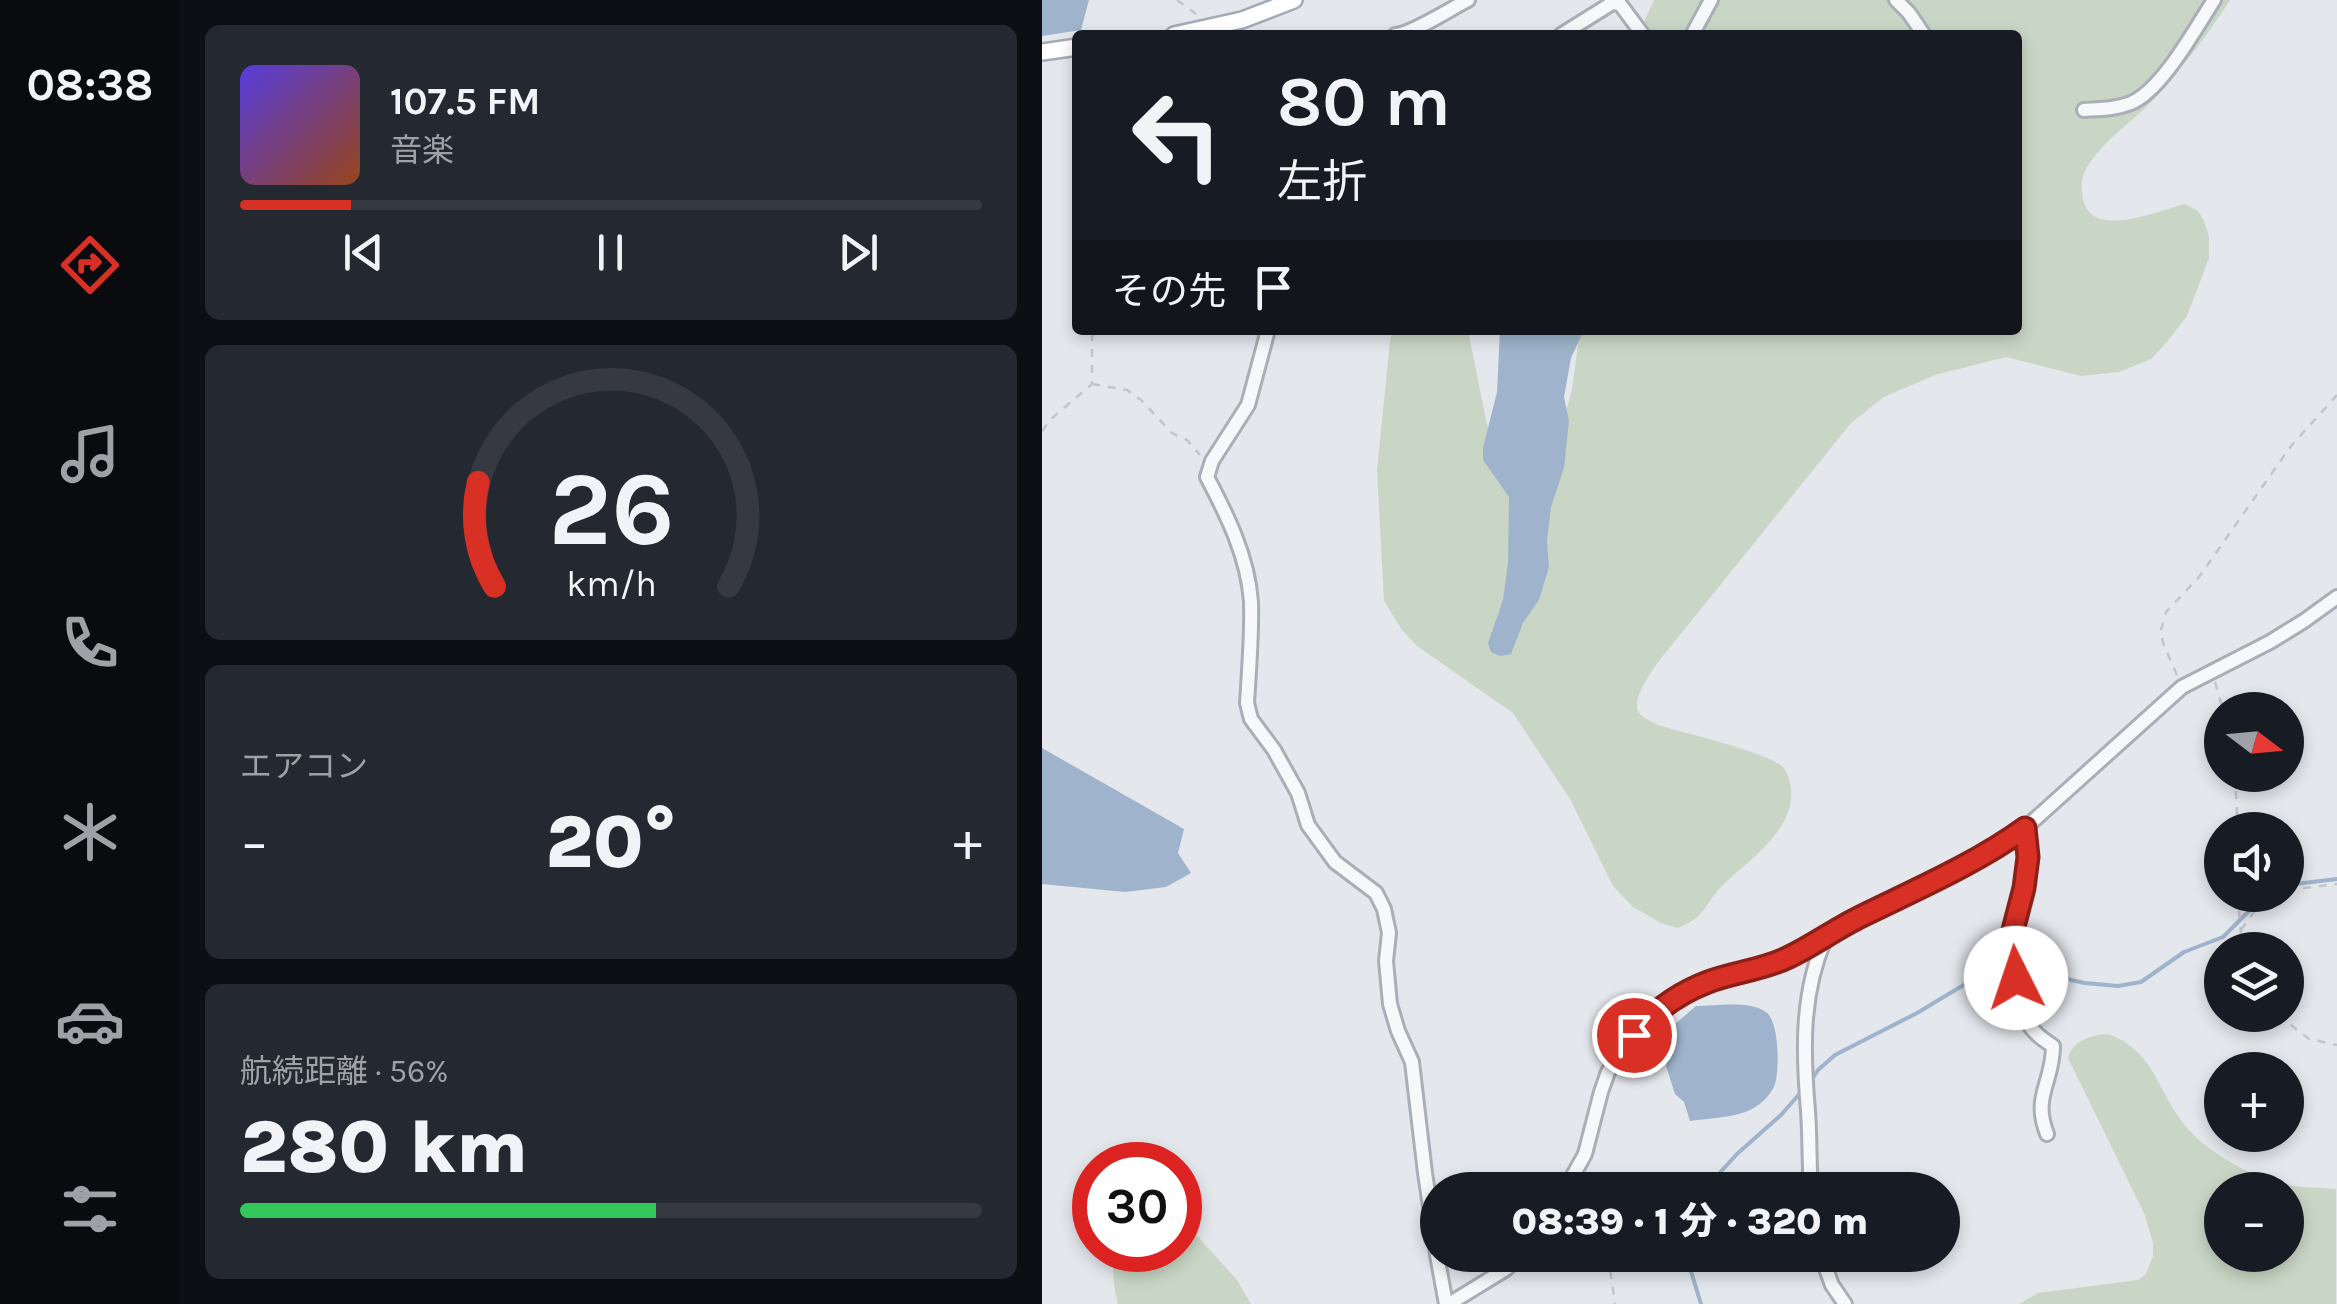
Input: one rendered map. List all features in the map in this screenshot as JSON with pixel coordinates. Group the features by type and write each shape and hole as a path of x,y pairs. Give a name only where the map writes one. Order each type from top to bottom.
{"main road":[{"path":"1201,30 1245,27 1294,0"},
{"path":"1042,52 1072,49"}],"street":[{"path":"1414,30 1468,0"},
{"path":"1695,30 1712,0"},
{"path":"1896,0 1921,30"},
{"path":"2084,110 2110,109 2146,95 2214,0"},
{"path":"1569,30 1614,1 1640,30"},
{"path":"1267,335 1248,406 1212,461 1208,476 1230,520 1251,600 1247,703 1251,718 1298,792 1308,825 1335,862 1376,893 1384,909 1389,933 1386,962 1390,1004 1412,1062 1426,1172"},
{"path":"1575,1172 1585,1154 1600,1092 1618,1054 1647,1020 1679,996 1709,982 1785,959 2025,828 2182,687 2335,604"},
{"path":"2025,828 2028,857 2011,950 2027,1021 2038,1036 2053,1046 2039,1115 2047,1134"},
{"path":"1810,1172 1804,1079 1806,1003 1824,939"},
{"path":"1441,1272 1447,1304 1503,1272"},
{"path":"1828,1272 1845,1304"}],"path":[{"path":"1177,0 1212,28"},
{"path":"1042,431 1092,384 1093,335"},
{"path":"1092,384 1127,390 1172,433 1187,440 1210,468"},
{"path":"2182,687 2161,630 2166,612 2199,577 2292,446 2336,395"},
{"path":"2211,671 2217,692"},
{"path":"2304,888 2336,884"},
{"path":"2239,912 2240,930"},
{"path":"2240,930 2254,912"},
{"path":"2300,1032 2309,1039 2336,1044"},
{"path":"1611,1272 1616,1304"}],"green space":[{"path":"1654,0 2230,0 2175,74 2099,151 2082,179 2083,199 2089,212 2099,218 2128,220 2185,204 2198,211 2204,221 2209,258 2187,316 2167,342 2151,359 2119,372 2081,376 2006,357 1935,375 1884,397 1851,423 1648,677 1637,704 1642,716 1658,725 1774,761 1785,769 1791,789 1790,804 1777,832 1721,887 1698,916 1677,928 1633,907 1613,886 1570,799 1513,713 1417,646 1384,601 1377,470 1392,335 1469,335 1486,420 1495,432 1562,428 1579,335 2022,335 2022,30 1640,30"},
{"path":"2108,1034 2134,1049 2152,1070 2180,1119 2204,1144 2204,1152 2215,1152 2251,1172 2204,1172 2204,1272 2304,1272 2304,1186 2336,1189 2336,1304 2019,1304 2038,1293 2138,1280 2146,1274 2153,1256 2144,1213 2068,1058 2078,1043"},
{"path":"1202,1241 1237,1280 1251,1304 1118,1304 1113,1272 1202,1272"}],"water":[{"path":"1042,0 1089,0 1081,30 1042,36"},
{"path":"1500,335 1582,335 1571,358 1564,397 1569,421 1564,468 1551,507 1549,567 1539,600 1523,623 1511,654 1500,656 1491,652 1488,643 1503,600 1509,497 1483,460 1497,392"},
{"path":"1042,748 1184,829 1178,853 1191,873 1166,887 1125,892 1042,884"},
{"path":"1696,1006 1751,1006 1770,1017 1777,1044 1776,1080 1767,1097 1752,1109 1690,1121 1684,1102 1675,1094 1666,1066 1670,1037 1674,1025"}],"waterway":[{"path":"2304,883 2337,879"},
{"path":"1812,1079 1835,1055 1982,974 2028,967 2085,983 2118,986 2141,982 2184,952 2223,937 2248,912"},
{"path":"1720,1172 1802,1091"},
{"path":"1691,1272 1701,1304"}],"route":[{"path":"1634,1035 1679,996 1709,982 1785,959 2025,828 2028,857 2011,938 2016,978"}]}
